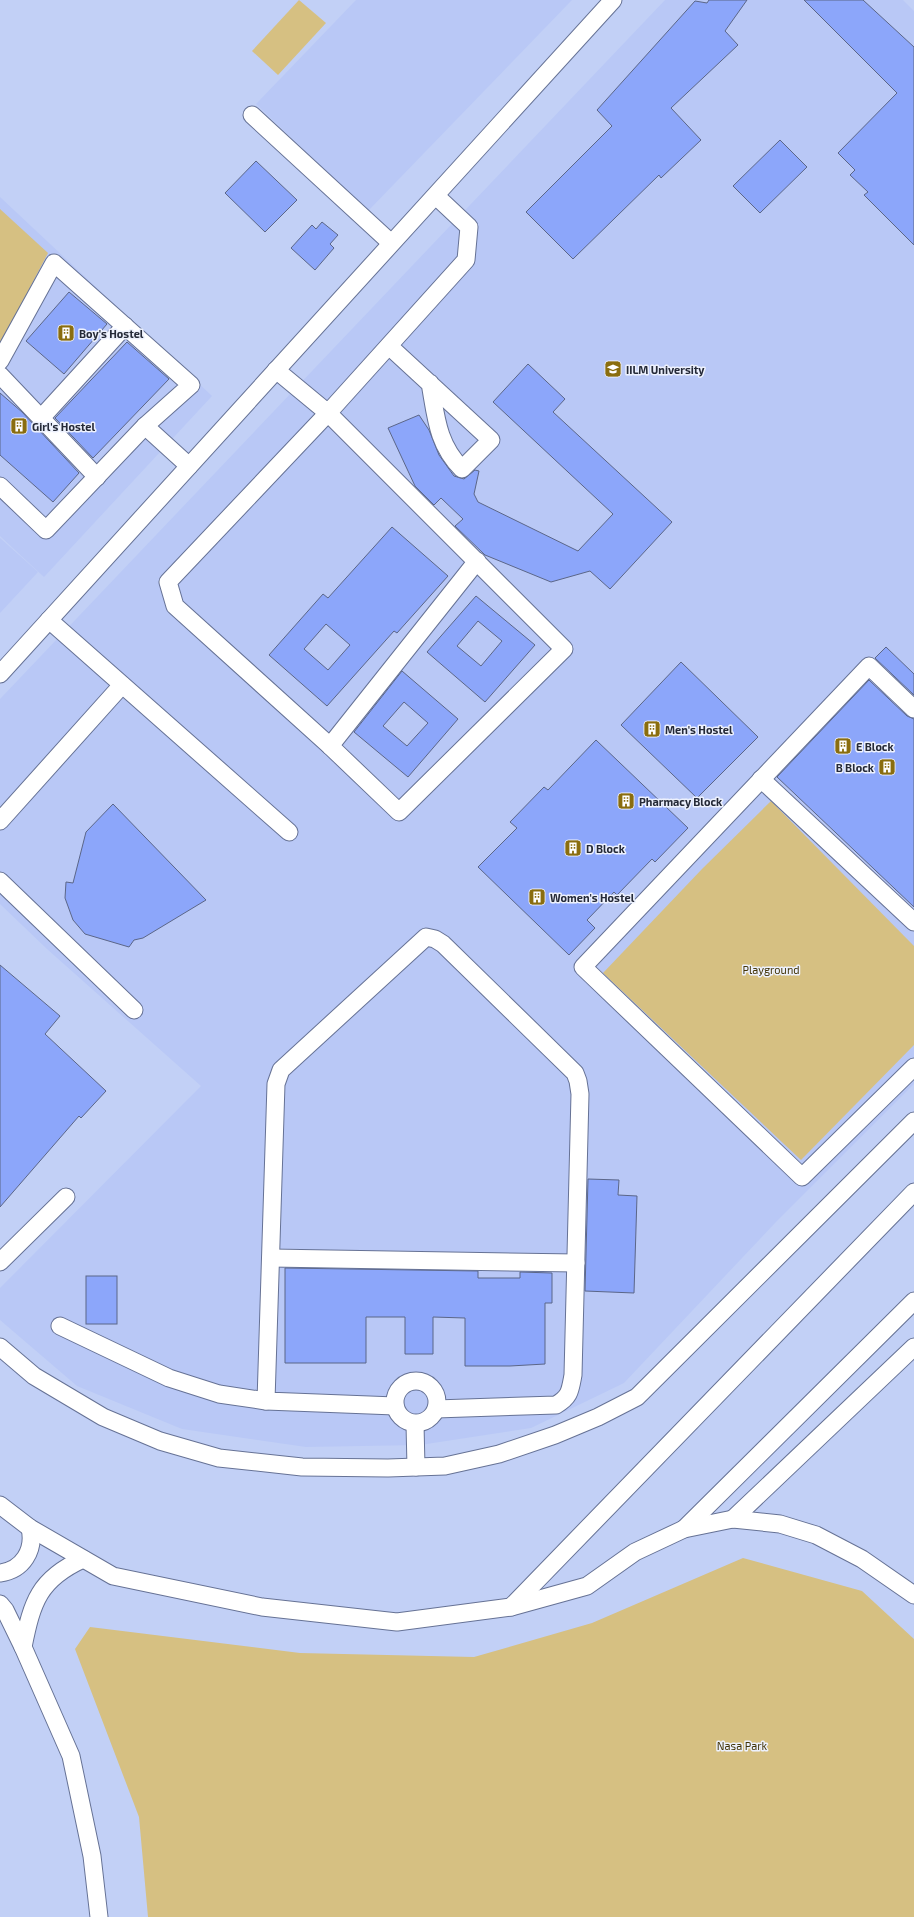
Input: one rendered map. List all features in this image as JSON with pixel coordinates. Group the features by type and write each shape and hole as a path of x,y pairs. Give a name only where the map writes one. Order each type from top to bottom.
{"street":[{"path":"0,674 391,243 436,196 614,0"},
{"path":"252,115 391,243"},
{"path":"276,370 328,413 564,649 400,812 330,746 175,606 168,582 328,413 466,260 469,227 436,196"},
{"path":"0,362 54,263 191,385 146,426 46,530 0,486"},
{"path":"41,418 125,326"},
{"path":"389,346 430,383 491,440 462,469 450,458 441,440 430,383"},
{"path":"0,375 97,477"},
{"path":"146,426 189,466"},
{"path":"330,746 476,561"},
{"path":"49,620 289,832"},
{"path":"914,709 869,666 583,968 802,1177 914,1067"},
{"path":"0,821 122,685"},
{"path":"761,779 914,922"},
{"path":"0,881 134,1010"},
{"path":"266,1401 276,1084 281,1070 426,937 435,939 443,944 574,1073 580,1094 573,1375 570,1390 566,1399 556,1405 545,1406 436,1409"},
{"path":"0,1347 34,1376 103,1417 160,1441 212,1456 302,1467 416,1467 445,1466 499,1454 562,1432 598,1417 637,1397 914,1121"},
{"path":"511,1607 914,1192"},
{"path":"0,1262 66,1197"},
{"path":"270,1258 576,1263"},
{"path":"684,1529 914,1301"},
{"path":"60,1326 169,1378 219,1394 266,1401 395,1406"},
{"path":"733,1519 914,1347"},
{"path":"422,1382 433,1390 438,1403 436,1409 428,1420 415,1424 402,1418 395,1406 395,1399 402,1387 408,1383 422,1382"},
{"path":"415,1424 416,1467"},
{"path":"0,1504 30,1528 113,1576 262,1607 397,1622 511,1607 587,1586 635,1552 684,1529 733,1519 780,1524 816,1535 862,1559 914,1595"},
{"path":"0,1573 13,1570 23,1561 31,1544 32,1538 30,1528"},
{"path":"23,1647 28,1621 36,1598 64,1568 83,1558"},
{"path":"0,1604 5,1610 23,1647 71,1756 92,1856 99,1917"}],"shaded area":[{"path":"356,0 572,0 368,211 256,104"},
{"path":"665,0 903,0 914,11 914,1084 776,1222 624,1383 531,1428 420,1445 306,1447 182,1429 77,1386 0,1320 0,1288 201,1086 47,949 0,904 0,699"},
{"path":"0,197 212,396 44,577 0,536"},
{"path":"0,538 38,572 0,613"}],"green space":[{"path":"299,0 326,23 278,75 252,51"},
{"path":"0,209 48,253 0,345"},
{"name":"Playground","path":"771,801 914,946 914,1045 801,1160 603,973 702,869"},
{"name":"Nasa Park","path":"743,1558 862,1591 914,1639 914,1917 148,1917 139,1817 75,1649 90,1627 300,1653 474,1657 592,1623"}],"building":[{"path":"709,0 747,0 725,31 738,45 671,108 701,140 661,178 659,175 573,259 526,212 612,126 597,110 695,1 707,3"},
{"path":"804,0 863,0 914,47 914,245 864,195 868,192 850,175 855,170 838,153 897,93"},
{"path":"780,140 807,167 760,213 733,186"},
{"path":"256,161 297,200 265,232 225,193"},
{"path":"322,222 338,235 330,244 334,248 315,270 291,248 312,225 316,229"},
{"name":"Boy's Hostel","path":"69,292 107,324 64,374 26,341"},
{"path":"127,342 169,379 93,458 55,418"},
{"path":"528,364 565,399 553,412 672,522 610,589 590,571 551,582 485,555 455,526 463,519 441,498 434,505 415,486 388,428 419,415 429,430 439,455 454,476 464,479 475,470 479,471 474,494 478,502 578,551 613,514 493,402"},
{"name":"Girl's Hostel","path":"0,393 22,412 79,473 53,502 0,455"},
{"path":"392,527 448,576 397,633 394,631 327,706 269,655 323,594 328,598","holes":["326,624 350,645 328,670 304,649"]},
{"path":"476,596 535,645 485,702 427,652","holes":["478,621 502,641 481,666 457,646"]},
{"path":"886,647 914,674 914,695 875,658"},
{"name":"Men's Hostel","path":"681,662 758,737 697,798 621,725"},
{"path":"402,671 458,719 408,777 354,732","holes":["404,702 428,723 407,746 383,726"]},
{"path":"869,680 907,716 914,719 914,907 777,777"},
{"path":"596,740 688,828 655,862 652,859 617,895 614,892 587,920 595,928 569,955 478,867 517,828 510,822 544,787 548,790"},
{"path":"113,804 206,900 143,938 134,940 129,947 85,934 73,920 65,898 66,882 73,883 86,832"},
{"path":"0,965 60,1016 45,1034 106,1091 81,1118 79,1116 0,1207"},
{"path":"588,1179 619,1180 618,1195 637,1196 634,1293 585,1291"},
{"path":"285,1268 478,1271 478,1278 520,1278 520,1272 552,1273 552,1303 545,1303 545,1364 465,1366 465,1318 433,1317 433,1354 405,1354 405,1317 366,1317 366,1363 285,1363"},
{"path":"86,1276 117,1276 117,1324 86,1324"}],"place":[{"name":"Boy's Hostel","path":"66,333"},
{"name":"IILM University","path":"613,369"},
{"name":"Girl's Hostel","path":"19,426"},
{"name":"Men's Hostel","path":"652,729"},
{"name":"E Block","path":"843,746"},
{"name":"B Block","path":"887,767"},
{"name":"Pharmacy Block","path":"626,801"},
{"name":"D Block","path":"573,848"},
{"name":"Women's Hostel","path":"537,897"}]}
